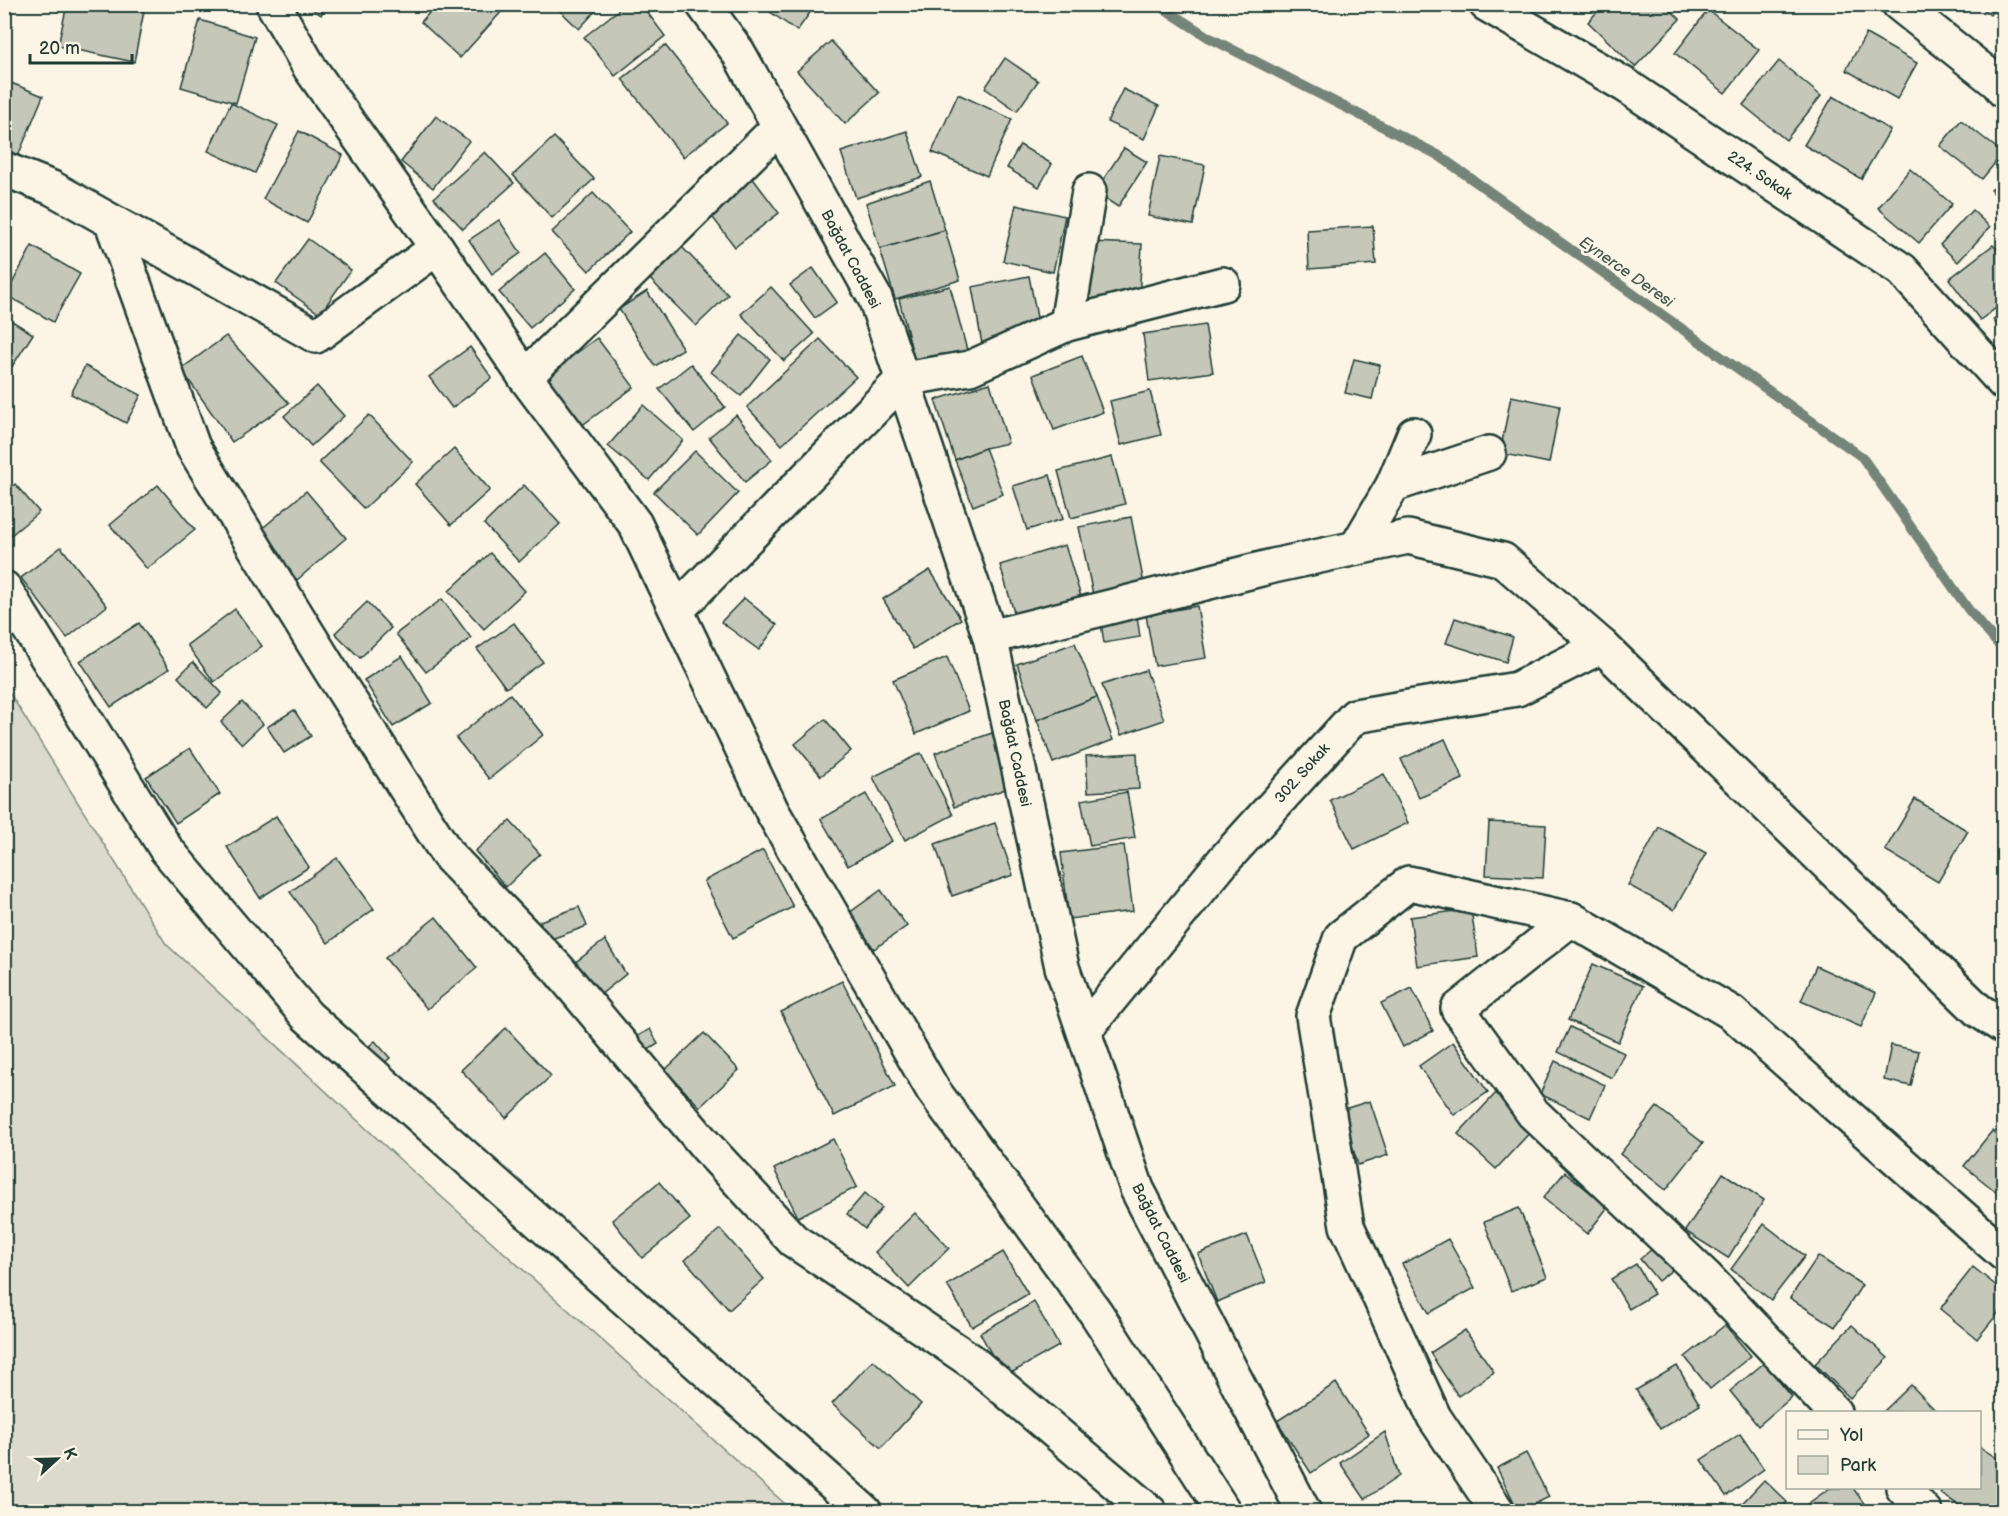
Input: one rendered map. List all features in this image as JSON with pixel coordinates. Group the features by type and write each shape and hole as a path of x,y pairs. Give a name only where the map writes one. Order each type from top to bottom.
{"street":[{"path":"273,4 310,68 525,377 635,524 772,810 933,1090 1096,1312 1224,1512"},
{"name":"Bağdat Caddesi","path":"703,4 738,52 875,298 990,637 1062,967 1137,1188 1304,1512"},
{"name":"224. Sokak","path":"1486,4 1625,85 1902,270 2004,383"},
{"path":"1899,4 1998,83 2004,91"},
{"path":"525,377 779,127"},
{"path":"4,169 52,188 315,336 437,248"},
{"path":"1067,324 1089,191"},
{"path":"112,223 193,447 329,668 448,855 558,969 706,1146 793,1240 970,1360 1150,1512"},
{"path":"677,610 903,379 970,368 1067,324 1223,284"},
{"path":"1356,548 1393,485 1414,435"},
{"path":"1393,485 1489,453"},
{"path":"990,637 1273,566 1408,537 1503,560 1602,646 2004,1033"},
{"path":"4,588 166,849 307,1016 865,1512"},
{"name":"302. Sokak","path":"1084,1031 1225,859 1355,716 1517,689 1602,646"},
{"path":"1498,1512 1434,1417 1347,1226 1313,1016 1341,937 1409,883 1571,919 1732,1013 2004,1254"},
{"path":"1571,919 1458,1009 1533,1113 1707,1278 1832,1411"},
{"path":"1904,1489 1925,1512"}],"green space":[{"path":"4,684 166,944 407,1166 793,1511 5,1511"}],"building":[{"path":"67,4 112,4 144,11 134,62 58,46"},
{"path":"305,4 327,4 321,15"},
{"path":"437,4 497,4 503,10 460,58 421,22"},
{"path":"553,4 602,4 579,29"},
{"path":"626,4 641,4 665,36 615,76 584,37"},
{"path":"759,4 816,4 797,31"},
{"path":"1604,4 1664,4 1680,19 1635,67 1588,22"},
{"path":"1977,4 1999,4 1990,15"},
{"path":"1708,10 1759,50 1725,93 1675,53"},
{"path":"200,20 255,37 236,103 181,87"},
{"path":"1866,34 1917,63 1897,99 1846,70"},
{"path":"831,41 879,93 845,124 797,71"},
{"path":"665,45 727,123 683,157 622,79"},
{"path":"1005,58 1038,81 1017,111 985,88"},
{"path":"1779,61 1821,96 1786,140 1743,105"},
{"path":"4,80 43,96 18,156 4,150"},
{"path":"1123,89 1159,106 1144,139 1107,122"},
{"path":"958,94 1012,119 987,176 932,152"},
{"path":"1833,96 1890,130 1861,179 1804,145"},
{"path":"231,103 278,125 255,173 208,151"},
{"path":"436,116 469,141 433,188 401,162"},
{"path":"1961,120 2003,153 1982,179 1940,146"},
{"path":"299,131 343,155 307,223 263,199"},
{"path":"907,131 922,177 856,198 841,152"},
{"path":"554,137 594,179 552,218 513,175"},
{"path":"1020,145 1052,164 1039,187 1007,168"},
{"path":"1124,148 1147,162 1118,207 1095,192"},
{"path":"485,152 514,183 463,229 434,198"},
{"path":"1160,156 1205,165 1193,225 1148,216"},
{"path":"1910,169 1952,204 1919,243 1878,208"},
{"path":"748,172 779,213 735,247 704,206"},
{"path":"930,181 945,230 880,249 866,203"},
{"path":"2004,181 2004,207 1991,190"},
{"path":"593,193 630,232 589,271 552,232"},
{"path":"1016,205 1065,216 1053,272 1003,261"},
{"path":"1972,210 1990,227 1958,262 1940,245"},
{"path":"499,220 521,253 492,274 469,240"},
{"path":"1373,226 1376,264 1309,269 1307,230"},
{"path":"945,230 960,280 895,299 880,249"},
{"path":"308,239 351,270 320,314 276,283"},
{"path":"1089,242 1142,244 1139,302 1087,299"},
{"path":"680,245 728,295 696,326 647,276"},
{"path":"1993,245 2004,258 2004,302 1980,320 1949,279"},
{"path":"32,246 80,274 53,322 6,295"},
{"path":"545,253 575,289 530,328 499,292"},
{"path":"813,268 837,302 815,318 790,285"},
{"path":"1029,276 1040,333 982,344 972,287"},
{"path":"950,286 969,358 917,371 899,299"},
{"path":"771,287 814,334 784,361 741,314"},
{"path":"647,291 683,349 655,366 619,309"},
{"path":"2004,312 2004,334 1993,320"},
{"path":"4,316 33,334 4,379"},
{"path":"1205,325 1213,372 1149,381 1143,334"},
{"path":"741,335 770,359 741,396 711,372"},
{"path":"226,336 289,403 232,442 181,369"},
{"path":"597,338 634,387 581,426 544,377"},
{"path":"820,339 856,377 782,445 747,407"},
{"path":"470,347 492,378 452,408 429,377"},
{"path":"1082,356 1103,412 1054,430 1033,375"},
{"path":"1354,359 1380,365 1372,399 1345,393"},
{"path":"691,364 725,407 694,432 659,389"},
{"path":"85,366 141,395 126,423 71,394"},
{"path":"990,383 1008,443 985,448 955,460 935,400"},
{"path":"317,386 344,416 311,446 284,416"},
{"path":"1150,391 1161,435 1121,445 1110,401"},
{"path":"1511,396 1560,406 1549,463 1500,453"},
{"path":"643,405 683,440 649,480 608,446"},
{"path":"369,415 413,462 364,509 319,462"},
{"path":"736,415 772,460 745,482 709,437"},
{"path":"985,448 1003,494 973,506 955,460"},
{"path":"454,449 490,490 451,525 415,484"},
{"path":"695,451 738,493 698,535 654,492"},
{"path":"1112,457 1125,504 1071,518 1058,471"},
{"path":"1050,475 1063,519 1027,530 1013,486"},
{"path":"15,484 39,512 11,535 4,527 4,493"},
{"path":"158,485 195,530 147,569 110,525"},
{"path":"524,485 560,524 519,562 484,524"},
{"path":"306,491 346,538 297,580 257,533"},
{"path":"1131,517 1144,584 1093,595 1079,527"},
{"path":"1065,545 1082,600 1016,619 1000,565"},
{"path":"61,547 107,606 67,638 21,578"},
{"path":"490,553 525,591 484,629 449,591"},
{"path":"930,570 961,619 913,649 883,599"},
{"path":"744,598 777,625 759,650 721,622"},
{"path":"442,599 471,638 426,672 396,634"},
{"path":"367,602 391,628 360,658 335,633"},
{"path":"1197,606 1206,658 1155,666 1146,615"},
{"path":"235,609 262,646 214,682 187,645"},
{"path":"1136,610 1140,637 1104,643 1100,616"},
{"path":"1455,618 1513,637 1506,662 1446,643"},
{"path":"139,623 169,669 111,707 80,661"},
{"path":"514,623 543,662 506,688 477,649"},
{"path":"1075,643 1097,697 1037,720 1017,664"},
{"path":"402,656 432,703 393,727 364,680"},
{"path":"947,657 969,711 916,734 893,680"},
{"path":"193,662 222,693 207,708 178,677"},
{"path":"1146,670 1164,720 1121,735 1102,685"},
{"path":"510,694 543,735 489,779 456,738"},
{"path":"1097,697 1113,740 1053,763 1037,720"},
{"path":"242,702 263,724 242,744 221,722"},
{"path":"294,710 311,736 284,753 267,727"},
{"path":"825,719 851,751 821,776 795,744"},
{"path":"992,733 1011,787 954,807 935,753"},
{"path":"1445,739 1463,779 1419,798 1401,759"},
{"path":"190,748 220,794 176,823 146,777"},
{"path":"921,753 953,815 905,840 873,777"},
{"path":"1137,753 1139,789 1088,792 1086,756"},
{"path":"1384,774 1408,823 1354,849 1330,800"},
{"path":"1127,792 1135,838 1090,846 1081,800"},
{"path":"866,794 892,841 848,866 821,819"},
{"path":"1915,799 1968,831 1938,882 1885,850"},
{"path":"276,816 309,867 260,898 227,847"},
{"path":"510,821 540,854 506,887 475,851"},
{"path":"1489,822 1546,825 1543,878 1486,875"},
{"path":"995,823 1013,875 952,896 935,844"},
{"path":"1659,827 1706,853 1674,910 1628,885"},
{"path":"1124,845 1133,911 1069,919 1061,853"},
{"path":"763,850 793,907 733,938 704,881"},
{"path":"337,858 374,909 328,943 290,892"},
{"path":"881,890 907,926 874,949 849,913"},
{"path":"579,907 587,926 546,941 540,921"},
{"path":"1471,909 1478,957 1417,966 1410,917"},
{"path":"436,917 477,968 427,1009 385,958"},
{"path":"605,940 626,974 595,999 569,967"},
{"path":"1593,964 1643,986 1618,1042 1568,1020"},
{"path":"1816,966 1876,993 1861,1027 1801,1001"},
{"path":"842,981 895,1086 834,1116 781,1012"},
{"path":"1412,988 1433,1031 1403,1047 1381,1003"},
{"path":"1570,1027 1624,1053 1612,1078 1558,1052"},
{"path":"506,1028 551,1076 506,1118 461,1070"},
{"path":"650,1029 658,1044 640,1055 631,1040"},
{"path":"704,1033 739,1070 700,1107 665,1070"},
{"path":"375,1041 390,1058 374,1073 358,1055"},
{"path":"1453,1042 1488,1092 1454,1115 1419,1066"},
{"path":"1891,1045 1919,1051 1911,1086 1884,1080"},
{"path":"1555,1061 1605,1085 1590,1118 1540,1094"},
{"path":"1496,1093 1534,1128 1496,1169 1458,1134"},
{"path":"1370,1101 1388,1155 1358,1165 1341,1110"},
{"path":"1657,1107 1703,1143 1666,1190 1620,1154"},
{"path":"1992,1131 2004,1140 2004,1198 1964,1166"},
{"path":"833,1139 857,1187 798,1217 774,1169"},
{"path":"1565,1172 1608,1207 1587,1234 1543,1198"},
{"path":"1723,1173 1764,1200 1728,1258 1685,1231"},
{"path":"659,1182 690,1219 642,1258 612,1220"},
{"path":"865,1193 882,1208 865,1229 847,1214"},
{"path":"1519,1208 1547,1277 1511,1291 1484,1222"},
{"path":"915,1213 949,1248 909,1288 875,1252"},
{"path":"1764,1224 1805,1256 1771,1300 1731,1269"},
{"path":"720,1229 764,1279 729,1310 685,1260"},
{"path":"1247,1235 1266,1282 1217,1302 1198,1254"},
{"path":"1448,1239 1475,1288 1429,1313 1402,1264"},
{"path":"1658,1244 1676,1267 1658,1281 1640,1259"},
{"path":"1003,1252 1028,1294 972,1327 947,1285"},
{"path":"1818,1256 1862,1285 1835,1327 1790,1298"},
{"path":"1636,1264 1654,1294 1629,1309 1611,1279"},
{"path":"1973,1267 2004,1292 2004,1306 1977,1339 1940,1309"},
{"path":"1034,1302 1059,1346 1004,1377 980,1333"},
{"path":"1725,1325 1751,1356 1710,1389 1685,1357"},
{"path":"1852,1325 1888,1358 1850,1398 1815,1364"},
{"path":"1465,1330 1494,1372 1458,1396 1430,1353"},
{"path":"873,1360 921,1404 881,1448 832,1404"},
{"path":"1764,1363 1792,1397 1758,1426 1730,1391"},
{"path":"1677,1366 1700,1405 1660,1429 1636,1390"},
{"path":"1336,1383 1369,1434 1311,1473 1277,1421"},
{"path":"1911,1385 1936,1411 1884,1411"},
{"path":"1385,1432 1399,1476 1365,1499 1340,1463"},
{"path":"1740,1434 1764,1469 1726,1496 1701,1460"},
{"path":"1981,1448 2004,1463 2004,1497 1995,1512 1969,1512 1940,1493 1943,1489 1981,1489"},
{"path":"1526,1453 1549,1497 1519,1512 1497,1468"},
{"path":"1764,1480 1787,1502 1779,1512 1734,1512"},
{"path":"1829,1489 1854,1489 1870,1512 1800,1512 1799,1510"}],"waterway":[{"name":"Eynerce Deresi","path":"1157,4 1208,37 1438,155 1862,457 1968,609 2004,651"}]}
